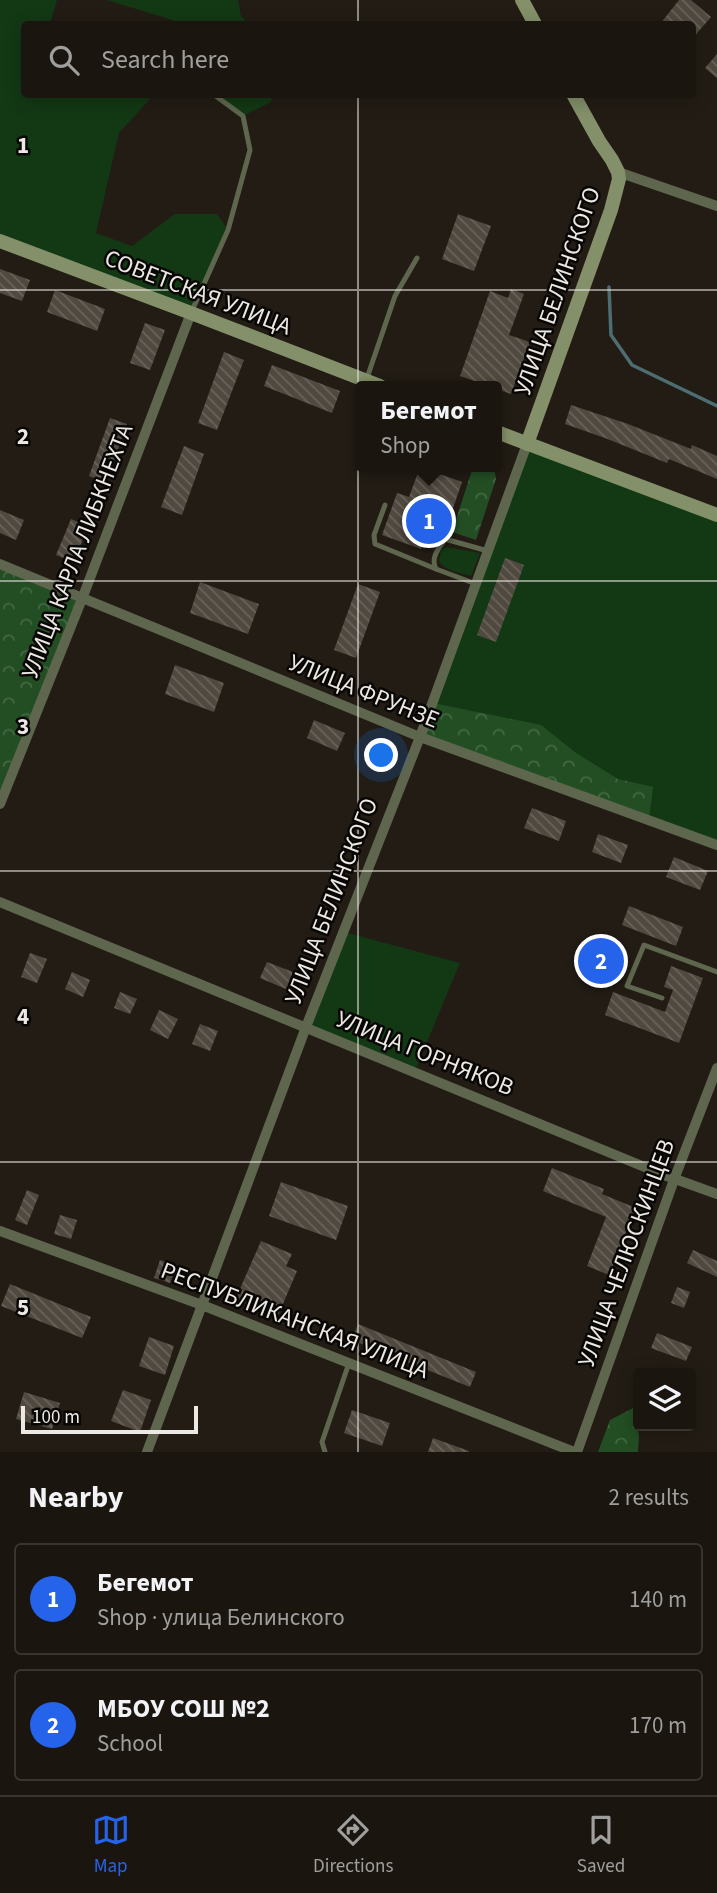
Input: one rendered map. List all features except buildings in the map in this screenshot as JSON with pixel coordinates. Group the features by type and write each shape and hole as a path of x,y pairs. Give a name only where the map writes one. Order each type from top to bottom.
{"street":[{"path":"522,0 533,21"},
{"name":"УЛИЦА БЕЛИНСКОГО","path":"147,1452 306,1027 420,737 611,210 619,179 618,172 575,98"},
{"path":"618,172 717,206"},
{"name":"СОВЕТСКАЯ УЛИЦА","path":"0,241 365,381"},
{"name":"УЛИЦА КАРЛА ЛИБКНЕХТА","path":"0,804 82,599 191,313"},
{"path":"502,434 717,515"},
{"name":"УЛИЦА ФРУНЗЕ","path":"0,564 420,737 717,845"},
{"name":"УЛИЦА ГОРНЯКОВ","path":"0,902 652,1170 717,1194"},
{"name":"УЛИЦА ЧЕЛЮСКИНЦЕВ","path":"575,1452 675,1177 714,1083 717,1068"},
{"name":"РЕСПУБЛИКАНСКАЯ УЛИЦА","path":"0,1231 202,1305 575,1452"}],"lane":[{"path":"191,313 228,230 250,150 243,116 219,98"},
{"path":"374,381 395,296 417,258"},
{"path":"384,505 374,535 375,544 476,584"},
{"path":"436,569 433,564 435,554 445,539 488,551"},
{"path":"662,998 628,986 643,945 717,972"},
{"path":"325,1452 322,1442 349,1363"}],"green space":[{"path":"0,0 57,0 51,21 21,21 21,98 150,99 119,133 96,233 132,246 175,214 217,214 228,230 191,313 0,241"},
{"path":"107,0 238,0 241,16 245,21 175,21"},
{"path":"217,98 272,98 271,102 243,116"},
{"path":"527,444 717,515 717,845 420,737"},
{"path":"471,472 495,472 496,479 476,540 452,532"},
{"path":"446,547 480,553 471,576 453,571 439,561 441,551"},
{"path":"0,564 82,599 0,804"},
{"path":"433,703 541,725 576,753 618,779 653,787 649,820 420,737"},
{"path":"344,932 460,963 415,1071 306,1027"},
{"path":"633,1408 633,1431 638,1431 639,1437 638,1452 598,1452 610,1420"}],"waterway":[{"path":"609,287 611,335 632,365 717,406"}],"place":[{"name":"Бегемот","path":"429,521"},
{"name":"МБОУ СОШ №2","path":"601,961"}]}
